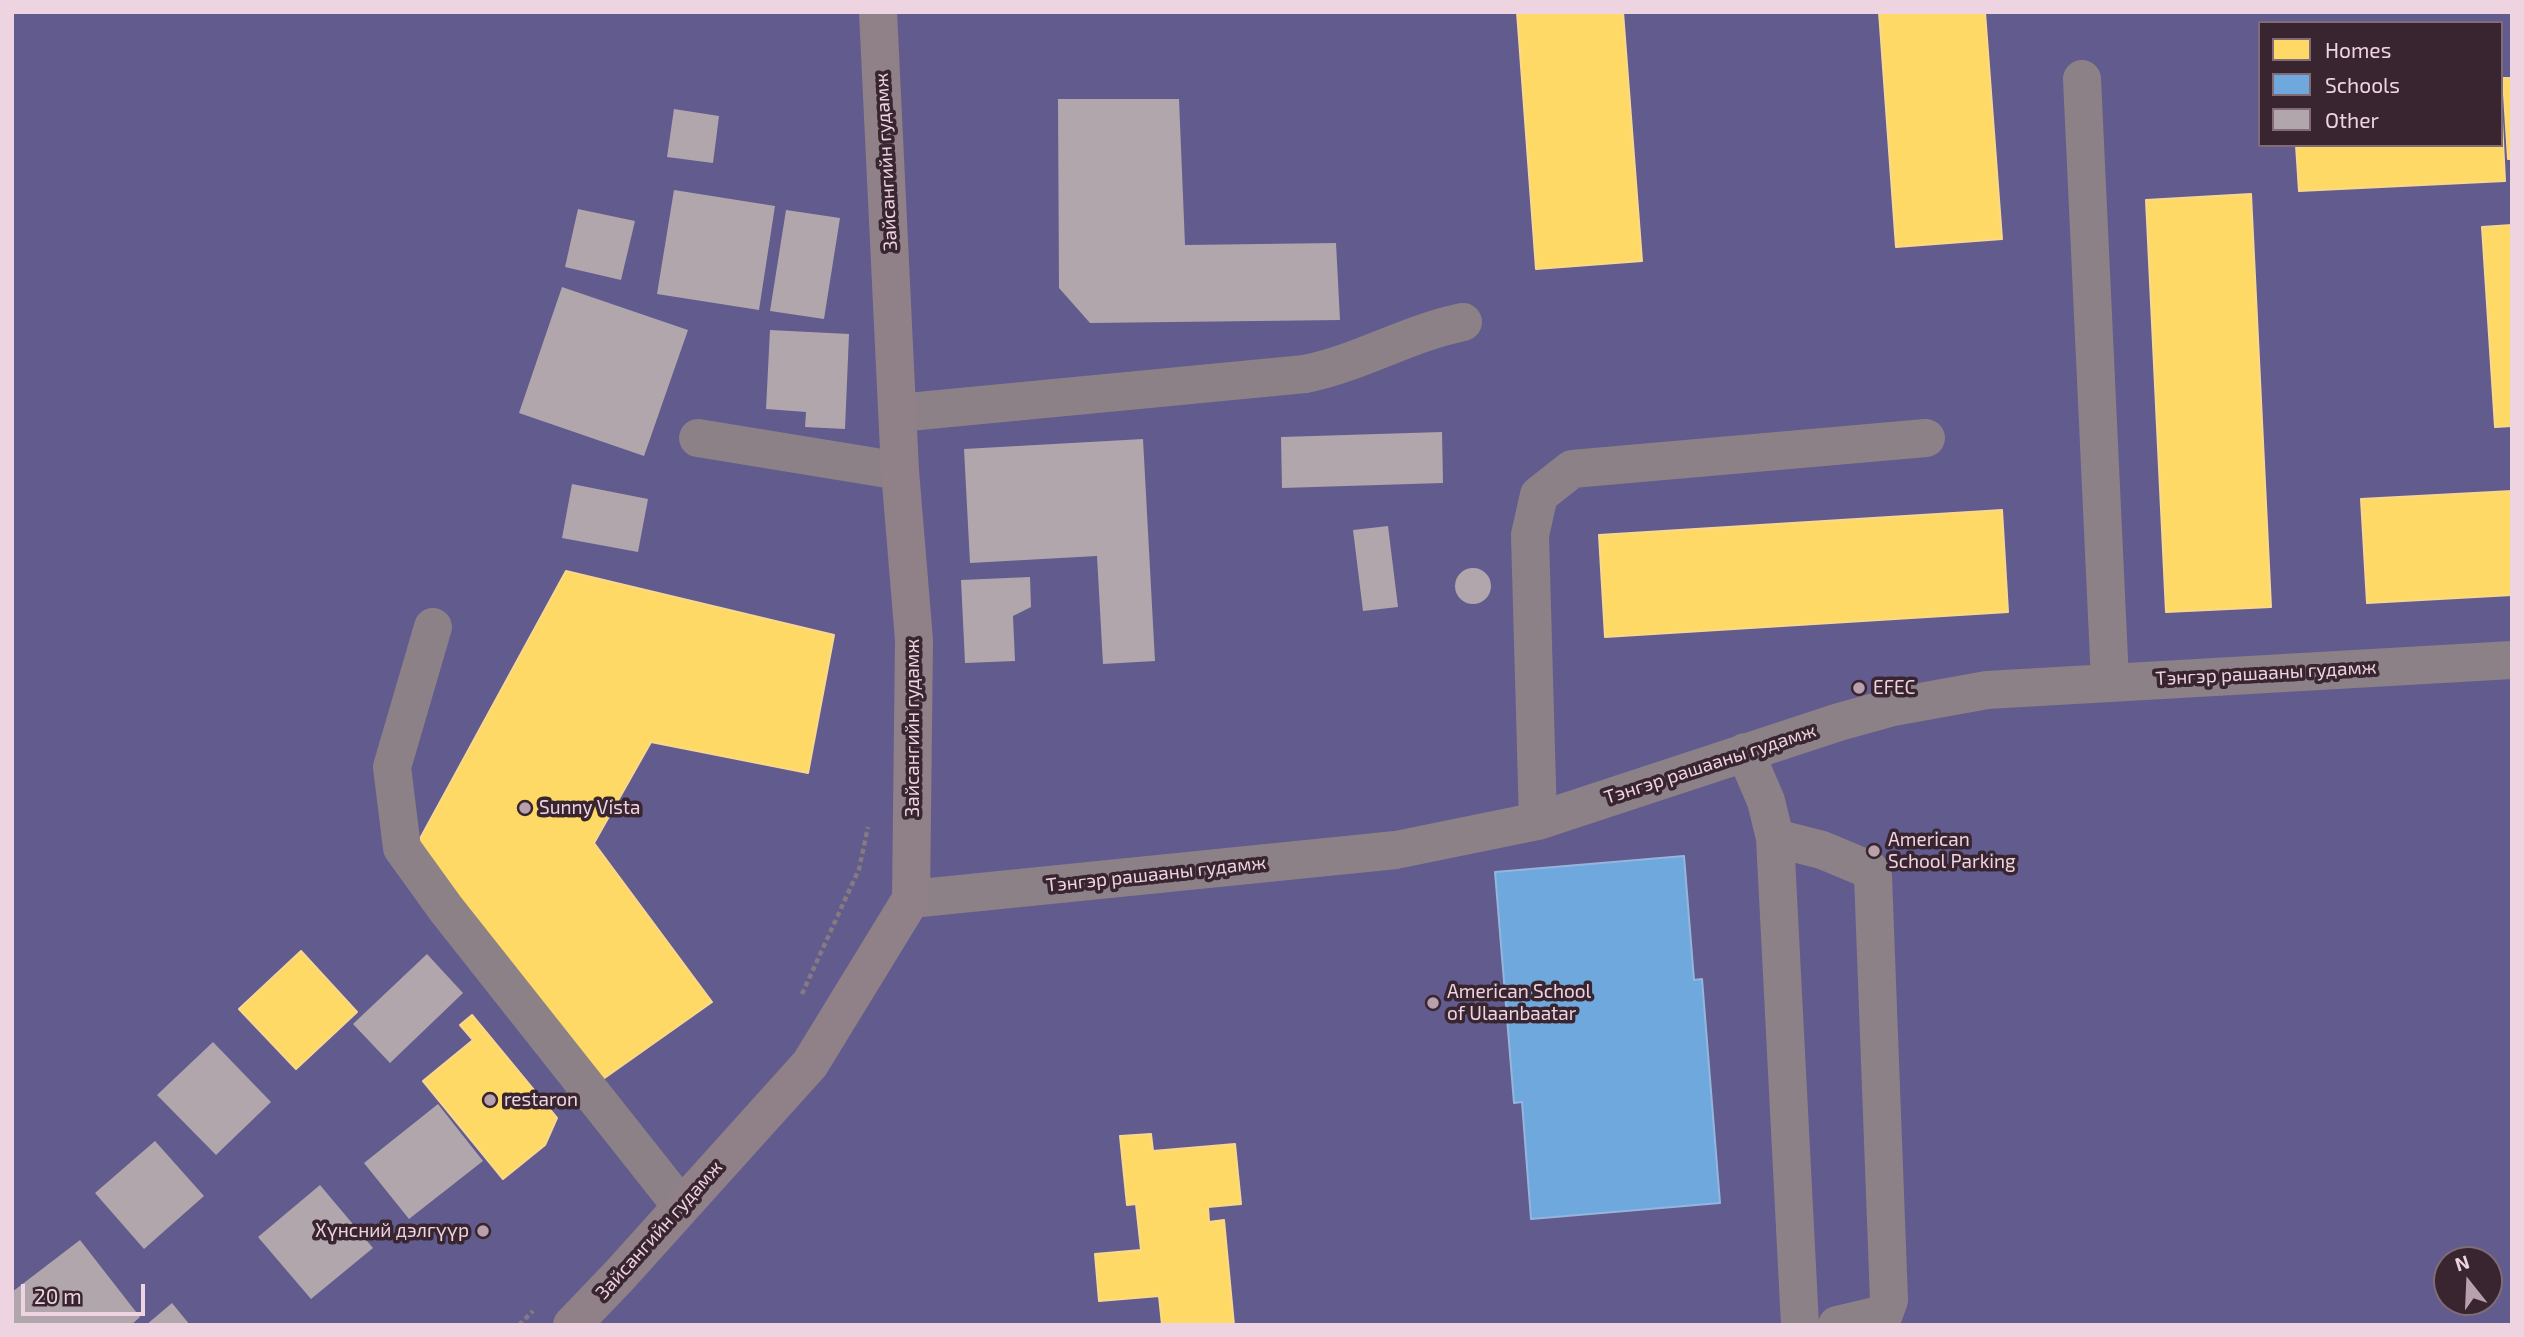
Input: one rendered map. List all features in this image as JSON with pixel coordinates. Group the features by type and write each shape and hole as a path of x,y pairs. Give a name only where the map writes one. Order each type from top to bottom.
{"main road":[{"name":"Зайсангийн гудамж","path":"572,1325 810,1064 911,899 914,640 900,471 878,12"}],"street":[{"path":"2082,79 2110,681"},
{"path":"898,413 1305,374 1344,364 1434,328 1463,322"},
{"path":"698,438 900,471"},
{"path":"1538,821 1531,535 1539,495 1572,469 1926,438"},
{"path":"433,627 392,767 402,848 446,909 681,1206"},
{"name":"Тэнгэр рашааны гудамж","path":"911,899 1396,850 1538,821 1839,722 1940,697 1987,690 2110,681 2512,660"},
{"path":"1745,752 1766,802 1775,838 1800,1325"},
{"path":"1775,838 1822,850 1870,870 1873,876 1889,1300 1884,1314 1837,1325"}],"path":[{"path":"796,1006 859,869 869,822"},
{"path":"519,1325 538,1306"}],"shaded area":[{"path":"12,12 2512,12 2512,1325 12,1325"}],"building: Homes":[{"path":"1517,12 1623,12 1642,261 1536,269"},
{"path":"1879,12 1985,12 2002,239 1896,247"},
{"path":"2503,78 2512,78 2512,159 2508,159"},
{"path":"2503,140 2505,181 2299,191 2296,147 2503,147"},
{"path":"2251,194 2271,607 2166,612 2146,200"},
{"path":"2512,225 2512,426 2495,427 2482,227"},
{"path":"2512,491 2512,595 2367,603 2361,499"},
{"path":"2002,510 2008,612 1605,637 1599,535"},
{"name":"Sunny Vista","path":"566,571 834,635 808,773 651,742 594,843 712,1002 596,1084 416,846"},
{"path":"301,951 357,1012 296,1069 239,1009"},
{"name":"restaron","path":"472,1015 557,1118 545,1145 503,1179 423,1081 473,1040 460,1025"},
{"path":"1151,1134 1153,1151 1235,1144 1241,1204 1208,1207 1209,1222 1224,1220 1234,1325 1162,1325 1159,1296 1099,1301 1095,1254 1141,1250 1136,1204 1127,1205 1120,1136"}],"building: Schools":[{"path":"1684,856 1694,980 1702,979 1720,1203 1531,1219 1522,1102 1514,1103 1495,872"}],"building: Other":[{"path":"1058,99 1179,99 1185,245 1336,243 1340,320 1090,323 1059,288"},
{"path":"674,109 719,116 713,163 667,157"},
{"path":"674,190 775,206 759,310 657,294"},
{"path":"578,209 635,221 621,280 565,267"},
{"path":"786,210 840,218 824,319 770,311"},
{"path":"562,287 688,330 644,456 519,413"},
{"path":"770,330 849,334 845,429 805,427 806,412 766,409"},
{"path":"1442,432 1443,483 1282,488 1281,437"},
{"path":"1143,439 1155,661 1103,664 1097,556 970,563 964,449"},
{"path":"572,484 648,499 638,552 562,538"},
{"path":"1388,526 1398,607 1363,611 1353,530"},
{"path":"1473,568 1486,573 1491,586 1486,599 1473,604 1460,599 1455,586 1460,573"},
{"path":"1030,577 1031,607 1013,616 1015,661 965,663 961,580"},
{"path":"427,954 463,993 390,1063 353,1024"},
{"path":"213,1042 271,1102 216,1155 157,1095"},
{"path":"438,1104 483,1161 409,1219 364,1163"},
{"path":"155,1141 204,1196 144,1249 95,1193"},
{"path":"320,1185 373,1248 311,1299 258,1237"},
{"path":"80,1240 140,1317 131,1325 12,1325 12,1292"},
{"path":"172,1303 190,1325 146,1325"}],"place":[{"name":"EFEC","path":"1859,688"},
{"name":"Sunny Vista","path":"525,808"},
{"name":"American School Parking","path":"1874,851"},
{"name":"American School of Ulaanbaatar","path":"1433,1003"},
{"name":"restaron","path":"490,1100"},
{"name":"Хүнсний дэлгүүр","path":"483,1231"}]}
